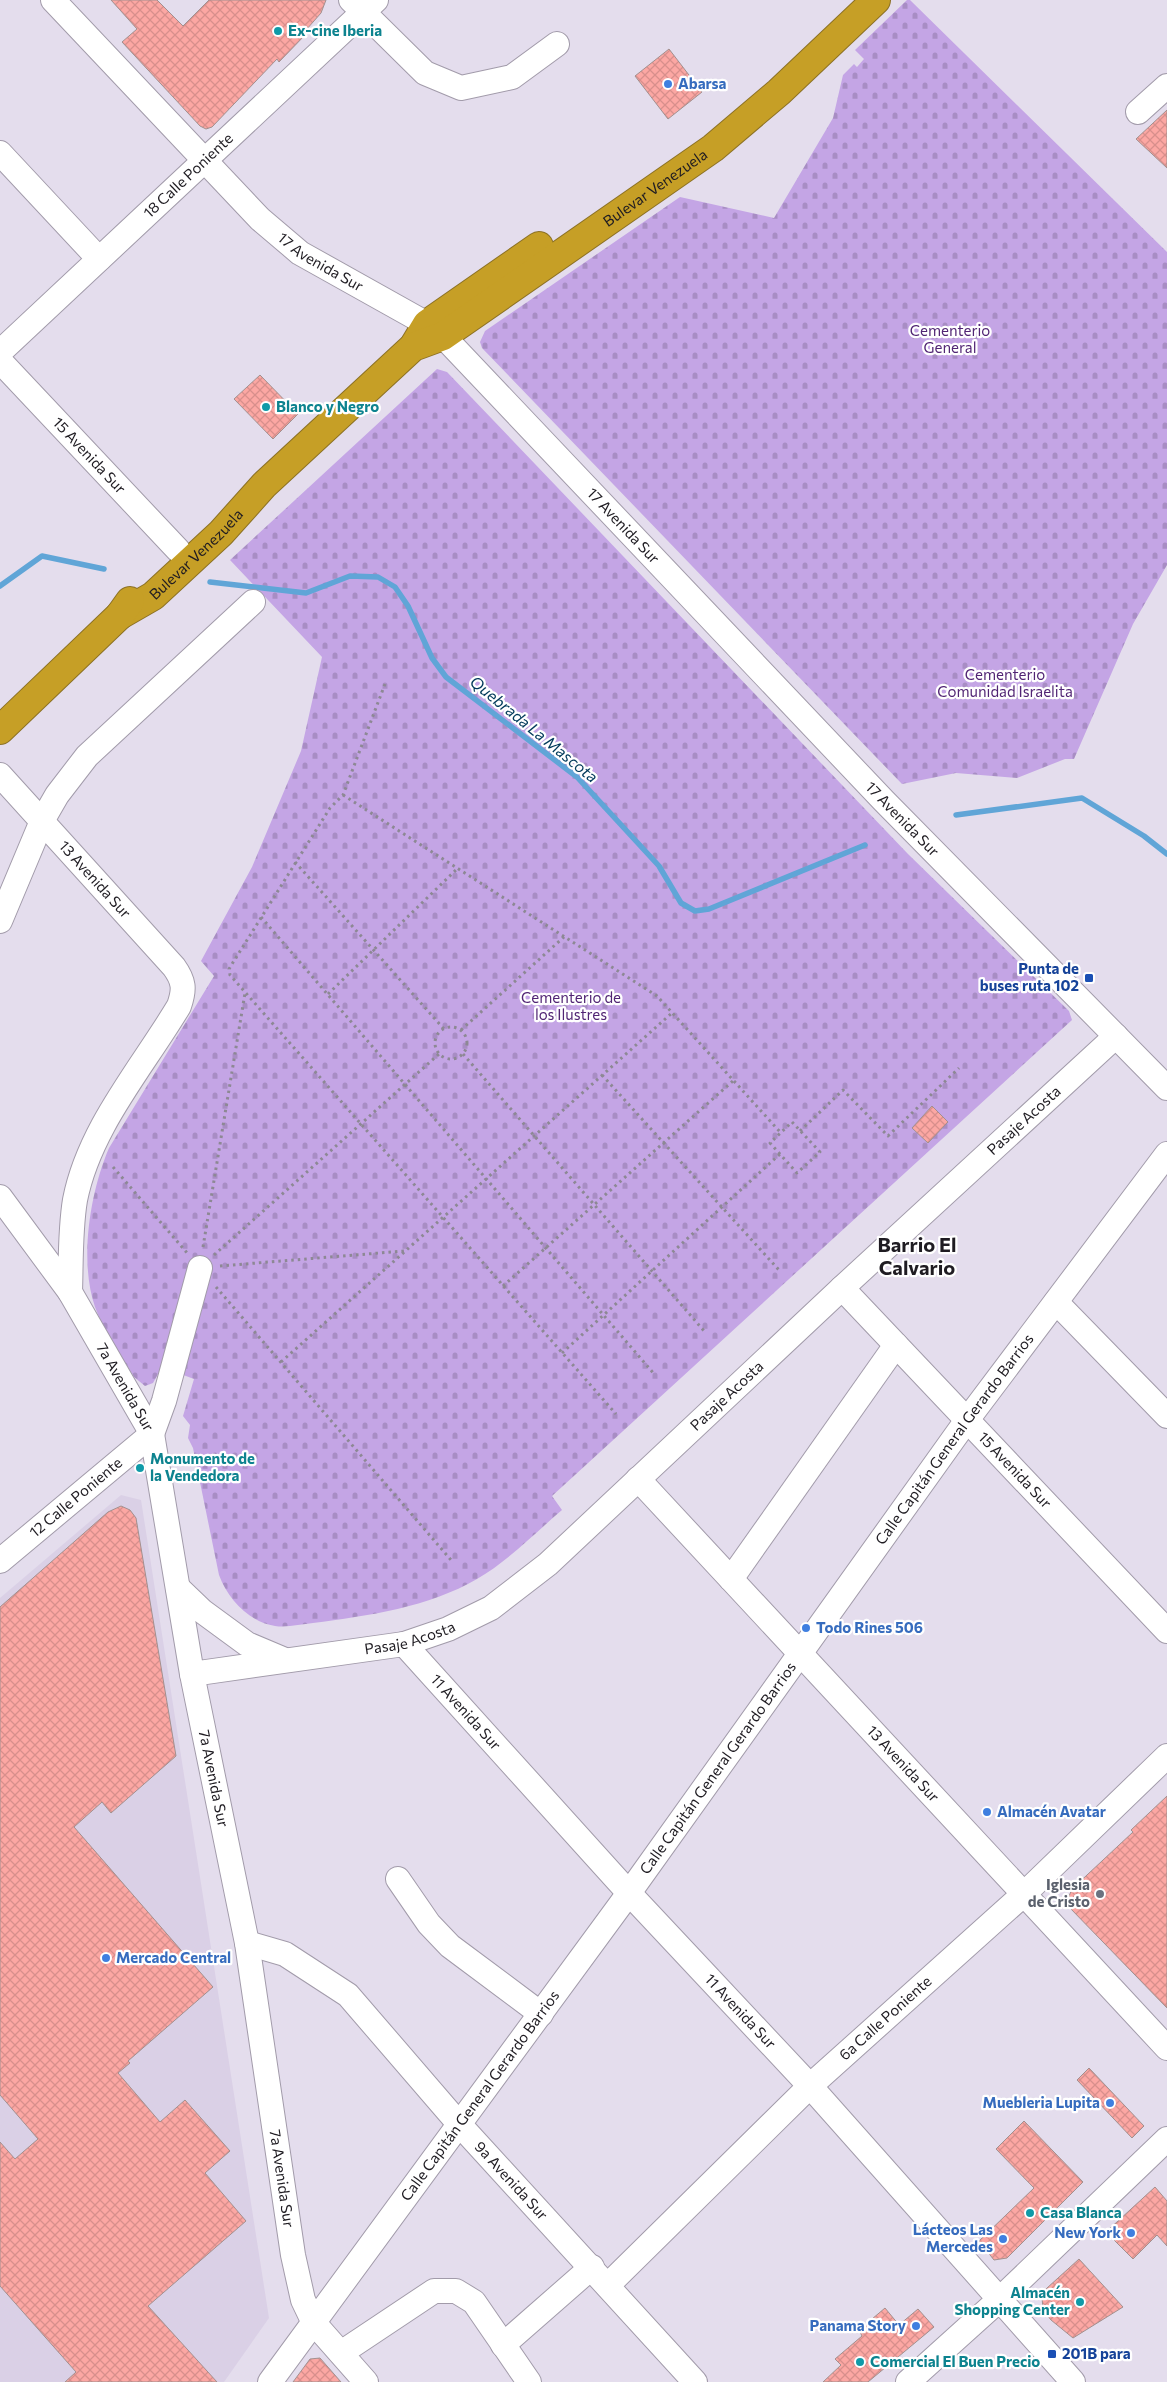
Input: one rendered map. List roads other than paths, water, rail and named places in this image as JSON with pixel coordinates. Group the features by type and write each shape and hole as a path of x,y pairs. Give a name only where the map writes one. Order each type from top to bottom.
{"highway":[{"name":"Bulevar Venezuela","path":"120,615 153,596 221,533 264,485 413,347 699,137 742,101 848,0"},
{"name":"Bulevar Venezuela","path":"435,330 714,148 773,98 876,0"},
{"name":"Bulevar Venezuela","path":"0,730 120,615 143,583 178,550 211,520 264,485"}],"street":[{"name":"17 Avenida Sur","path":"53,0 260,219 289,246 435,330 878,794 1167,1088"},
{"name":"18 Calle Poniente","path":"0,352 205,159 363,4"},
{"path":"363,4 425,72 461,88 512,77 557,44"},
{"path":"1138,112 1167,86"},
{"path":"0,153 99,259"},
{"name":"15 Avenida Sur","path":"0,361 178,550"},
{"path":"0,920 42,821 57,795 87,756 253,602"},
{"name":"13 Avenida Sur","path":"0,775 174,967 182,980 184,989 179,1006 107,1119 86,1165 75,1200 70,1292"},
{"name":"Pasaje Acosta","path":"192,1674 404,1644 469,1620 508,1597 548,1564 842,1288 1116,1036"},
{"name":"Calle Capitán General Gerardo Barrios","path":"270,2382 629,1893 967,1420 1167,1154"},
{"name":"7a Avenida Sur","path":"0,1197 70,1292 152,1434 192,1674 246,1943 292,2255 303,2300 314,2323 366,2382"},
{"path":"152,1434 164,1401 200,1268"},
{"name":"15 Avenida Sur","path":"842,1288 1167,1631"},
{"path":"1056,1302 1167,1416"},
{"path":"731,1580 896,1345"},
{"name":"12 Calle Poniente","path":"0,1561 152,1434"},
{"name":"13 Avenida Sur","path":"638,1479 1167,2048"},
{"path":"178,1588 202,1611 247,1644 287,1661"},
{"name":"11 Avenida Sur","path":"404,1644 629,1893 810,2086 1073,2382"},
{"name":"6a Calle Poniente","path":"608,2285 810,2086 1024,1894 1167,1756"},
{"path":"398,1880 429,1924 450,1946 541,2014"},
{"name":"9a Avenida Sur","path":"246,1943 285,1954 348,1995 460,2125 592,2267 695,2382"},
{"path":"908,2382 1000,2299 1167,2139"},
{"path":"503,2345 592,2267"},
{"path":"342,2353 434,2291 456,2290 474,2302 529,2382"}],"waterway":[{"name":"Quebrada La Mascota","path":"0,586 42,556 104,569"},
{"name":"Quebrada La Mascota","path":"210,582 306,593 350,576 378,577 395,587 408,606 432,658 446,677 577,777 659,866 681,903 695,911 709,909 865,845"},
{"name":"Quebrada La Mascota","path":"956,815 1082,798 1144,836 1167,854"}],"place":[{"name":"Ex-cine Iberia","path":"278,31"},
{"name":"Abarsa","path":"668,84"},
{"name":"Blanco y Negro","path":"266,407"},
{"name":"Punta de buses ruta 102","path":"1089,978"},
{"name":"Monumento de la Vendedora","path":"140,1468"},
{"name":"Todo Rines 506","path":"806,1628"},
{"name":"Almacén Avatar","path":"987,1812"},
{"name":"Iglesia de Cristo","path":"1100,1894"},
{"name":"Mercado Central","path":"106,1958"},
{"name":"Muebleria Lupita","path":"1110,2103"},
{"name":"Casa Blanca","path":"1030,2213"},
{"name":"New York","path":"1131,2233"},
{"name":"Lácteos Las Mercedes","path":"1003,2239"},
{"name":"Almacén Shopping Center","path":"1080,2302"},
{"name":"Panama Story","path":"916,2326"},
{"name":"201B para","path":"1052,2354"},
{"name":"Comercial El Buen Precio","path":"860,2362"}],"district":[{"name":"Barrio El Calvario","path":"917,1256"}],"park label":[{"name":"Cementerio General","path":"950,340"},
{"name":"Cementerio Comunidad Israelita","path":"1005,684"},
{"name":"Cementerio de los Ilustres","path":"571,1006"}]}
